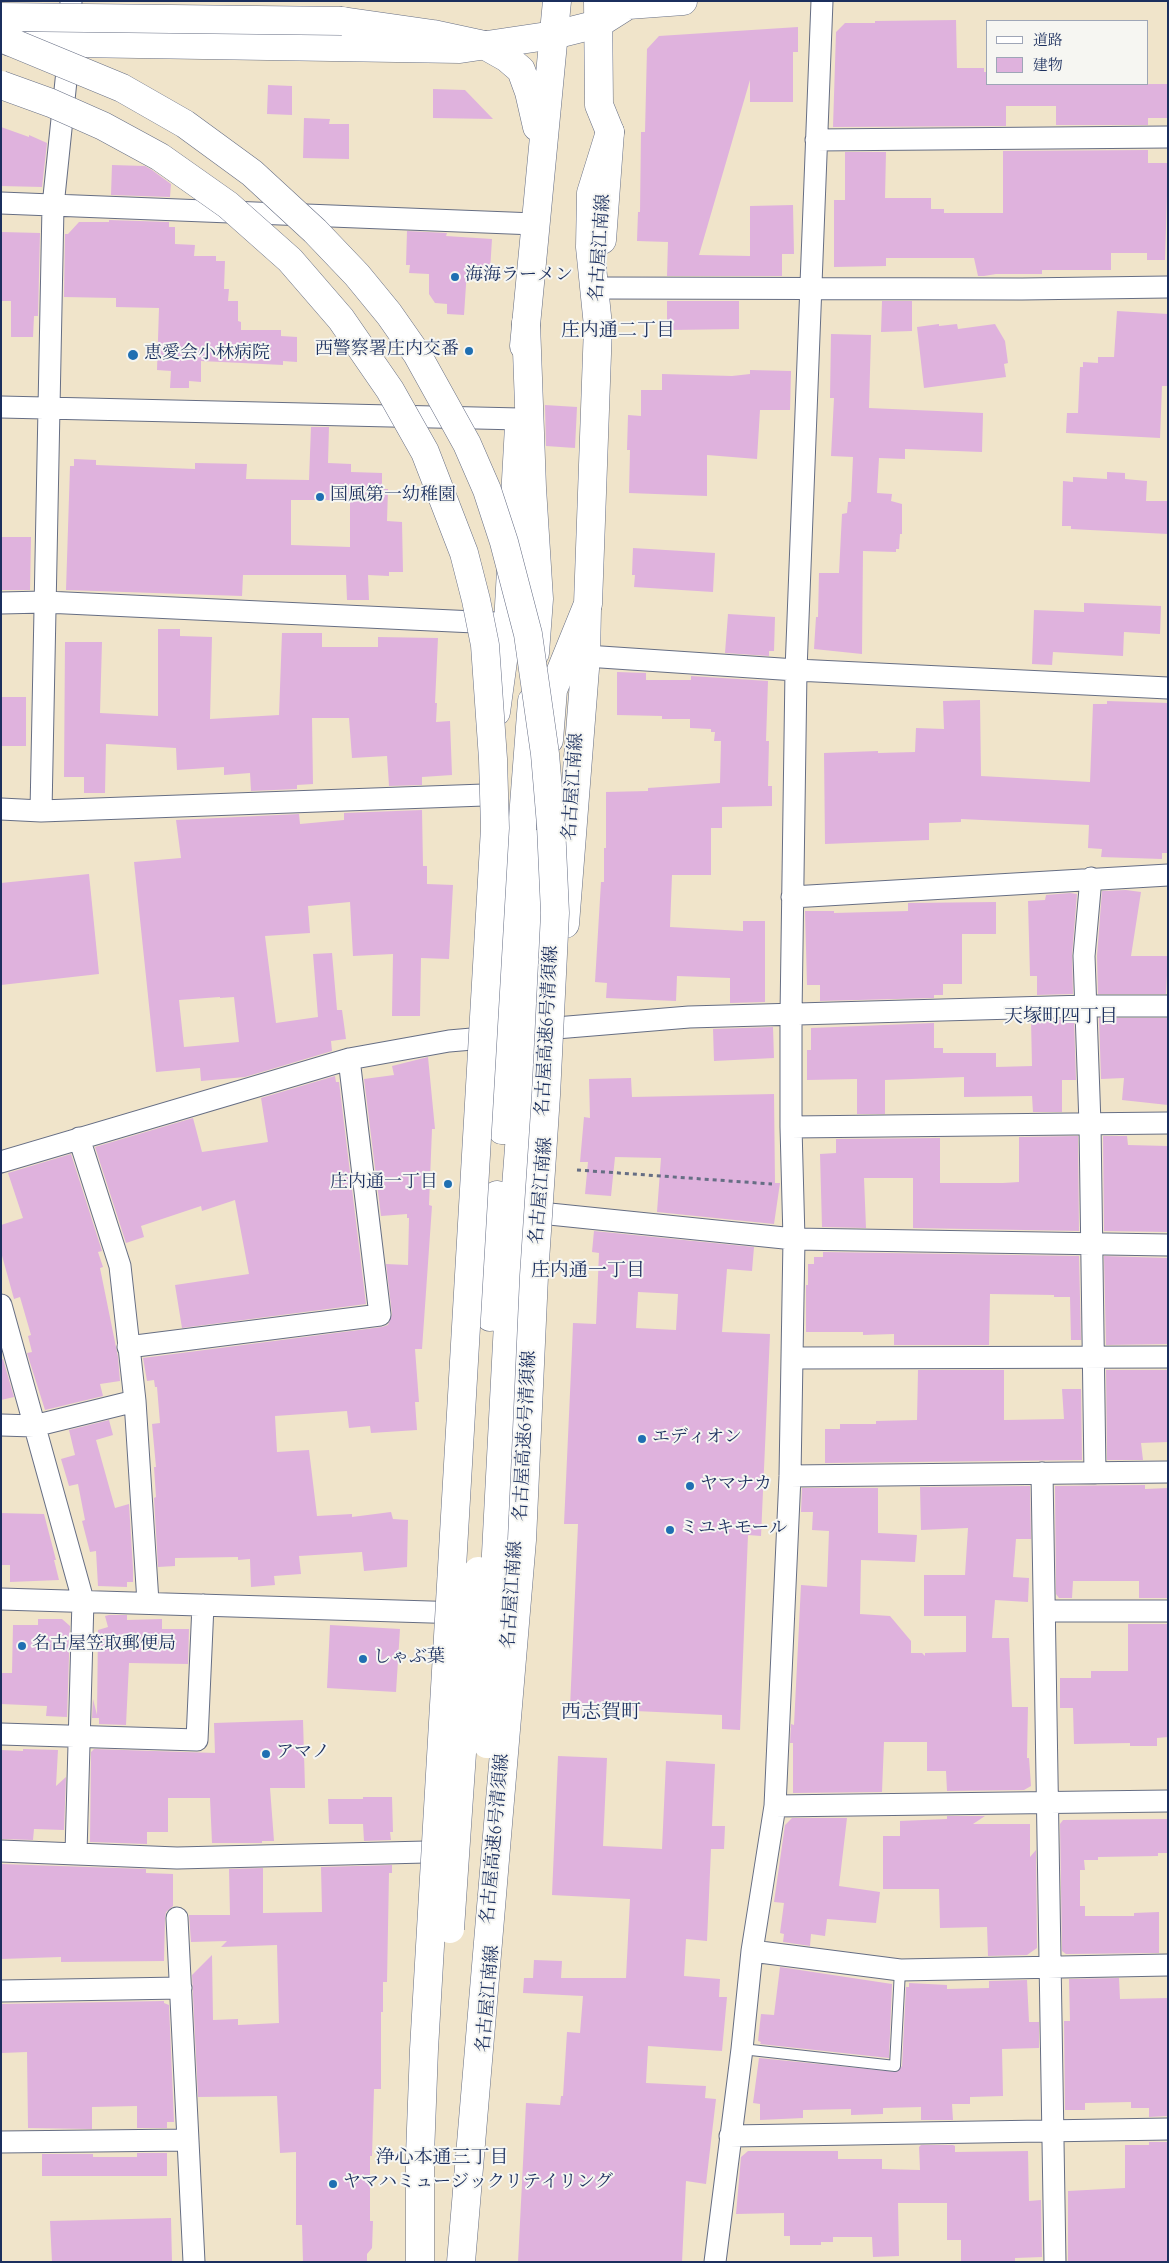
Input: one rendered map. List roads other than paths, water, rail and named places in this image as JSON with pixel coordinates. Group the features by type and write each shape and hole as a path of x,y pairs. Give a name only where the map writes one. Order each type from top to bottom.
{"main road":[{"path":"413,2262 412,2135 439,1613 481,910 484,795 508,624 526,323 557,1"},
{"path":"1,42 460,48 554,35 608,8 683,1"},
{"name":"名古屋江南線","path":"469,2262 500,1878 512,1612 540,1213 586,656 598,288 610,132 599,105 608,8"},
{"path":"1,17 342,22 433,34 484,45 507,58 521,70 529,92 542,151"},
{"name":"名古屋高速6号清須線","path":"1,38 122,88 185,124 252,173 315,231 357,274 389,314 417,354 467,444 487,490 504,542 528,634 546,762 555,913 546,1095 534,1276 522,1540 461,2262"},
{"path":"1,85 51,103 104,126 160,157 228,205 290,260 341,319 390,390 425,452 446,502 464,553 485,645 493,759 495,828 424,2049 420,2155 421,2262"},
{"path":"421,2262 478,1571 493,1241 530,865 553,690 588,604 598,326 590,247 592,193 610,132"},
{"path":"455,2262 452,2227 462,2036 486,1759 530,865 539,599 532,488 526,323"}],"street":[{"path":"41,811 53,206 70,42 70,1"},
{"path":"715,2262 742,2049 752,1951 775,1806 790,1476 794,1239 791,1015 796,670 822,1"},
{"path":"816,140 1168,137"},
{"path":"1,203 535,224"},
{"path":"598,288 1168,287"},
{"path":"1,407 520,419"},
{"path":"1,603 45,602 508,624"},
{"path":"586,656 796,670 1168,688"},
{"path":"1,809 41,811 484,795"},
{"path":"792,897 1168,874"},
{"path":"1091,878 1084,956 1090,1124 1090,1246 1095,1473"},
{"path":"556,1028 689,1017 1087,1006 1168,1006"},
{"path":"1,1162 349,1059 449,1041 472,1039"},
{"path":"128,1347 380,1315 349,1059"},
{"path":"791,1127 1168,1124"},
{"path":"79,1138 120,1266 135,1401 148,1602"},
{"path":"540,1213 794,1239 1168,1246"},
{"path":"1,1305 83,1600 81,1736 76,1853"},
{"path":"792,1358 1168,1357"},
{"path":"1,1425 34,1426 135,1401"},
{"path":"790,1476 1168,1472"},
{"path":"1042,1473 1055,2262"},
{"path":"1,1599 148,1602 439,1613 512,1612"},
{"path":"1,1734 197,1740 203,1605"},
{"path":"1045,1611 1168,1611"},
{"path":"775,1806 1046,1801 1168,1801"},
{"path":"1,1851 177,1858 426,1852"},
{"path":"177,1918 194,2262"},
{"path":"752,1951 900,1970 1168,1965"},
{"path":"1,1991 181,1988"},
{"path":"730,2136 1168,2129"},
{"path":"1,2142 187,2140"}],"lane":[{"path":"742,2049 895,2066 900,1970"}],"place":[{"name":"海海ラーメン","path":"455,277"},
{"name":"西警察署庄内交番","path":"469,351"},
{"name":"恵愛会小林病院","path":"133,355"},
{"name":"国風第一幼稚園","path":"320,497"},
{"name":"庄内通一丁目","path":"448,1184"},
{"name":"エディオン","path":"642,1439"},
{"name":"ヤマナカ","path":"690,1486"},
{"name":"ミユキモール","path":"670,1530"},
{"name":"名古屋笠取郵便局","path":"22,1646"},
{"name":"しゃぶ葉","path":"363,1659"},
{"name":"アマノ","path":"266,1754"},
{"name":"ヤマハミュージックリテイリング","path":"333,2184"}],"district":[{"name":"庄内通二丁目","path":"618,333"},
{"name":"天塚町四丁目","path":"1061,1019"},
{"name":"庄内通一丁目","path":"588,1273"},
{"name":"西志賀町","path":"601,1715"},
{"name":"浄心本通三丁目","path":"442,2160"}]}
